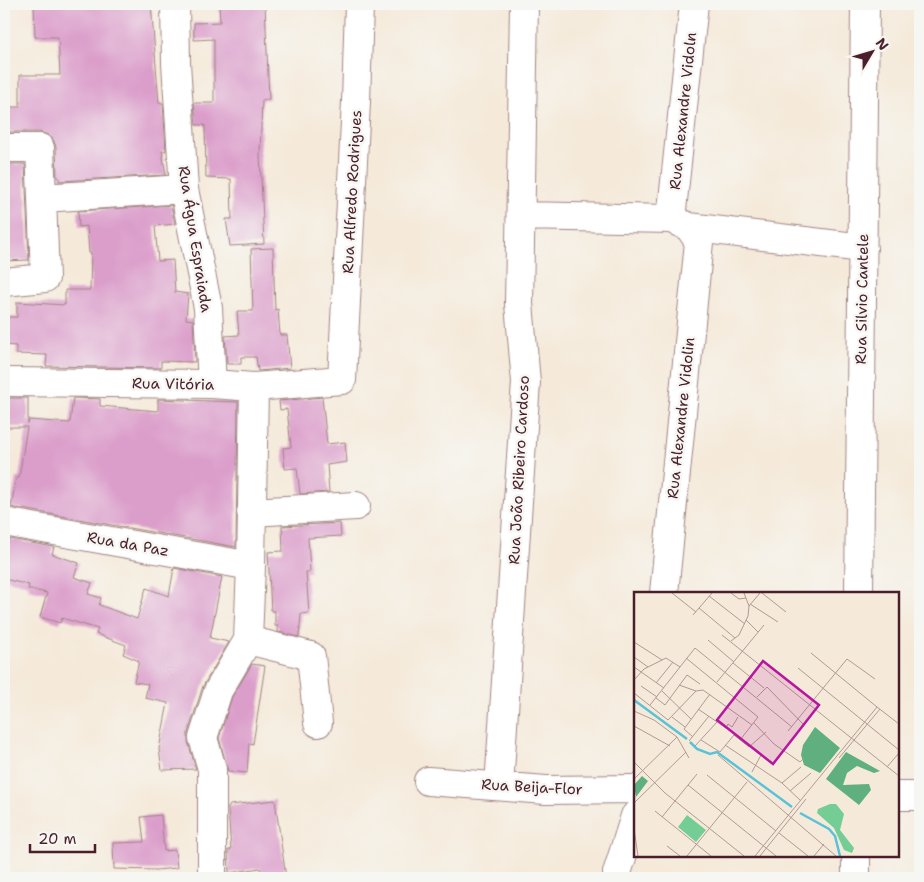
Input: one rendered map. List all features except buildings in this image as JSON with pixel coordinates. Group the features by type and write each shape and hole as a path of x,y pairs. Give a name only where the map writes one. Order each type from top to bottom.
{"street":[{"name":"Rua Água Espraiada","path":"175,4 176,63 184,189 208,308 212,384"},
{"name":"Rua Alfredo Rodrigues","path":"342,380 359,4"},
{"name":"Rua João Ribeiro Cardoso","path":"499,786 526,382 519,304 524,4"},
{"name":"Rua Alexandre Vidoln","path":"686,229 694,4"},
{"name":"Rua Silvio Cantele","path":"859,592 865,4"},
{"path":"4,148 40,148 45,278 4,282"},
{"path":"42,198 184,189"},
{"path":"521,216 686,229 863,248"},
{"name":"Rua Alexandre Vidolin","path":"664,592 686,229"},
{"name":"Rua Vitória","path":"4,382 212,384 254,387 342,380"},
{"path":"212,878 212,769 203,738 218,691 248,640 254,387"},
{"path":"251,512 356,506"},
{"name":"Rua da Paz","path":"4,522 251,566"},
{"path":"248,640 311,656 318,723"},
{"name":"Rua Beija-Flor","path":"428,781 546,790 634,789"},
{"path":"899,796 920,796"},
{"path":"617,873 634,819"},
{"path":"856,857 856,878"}]}
